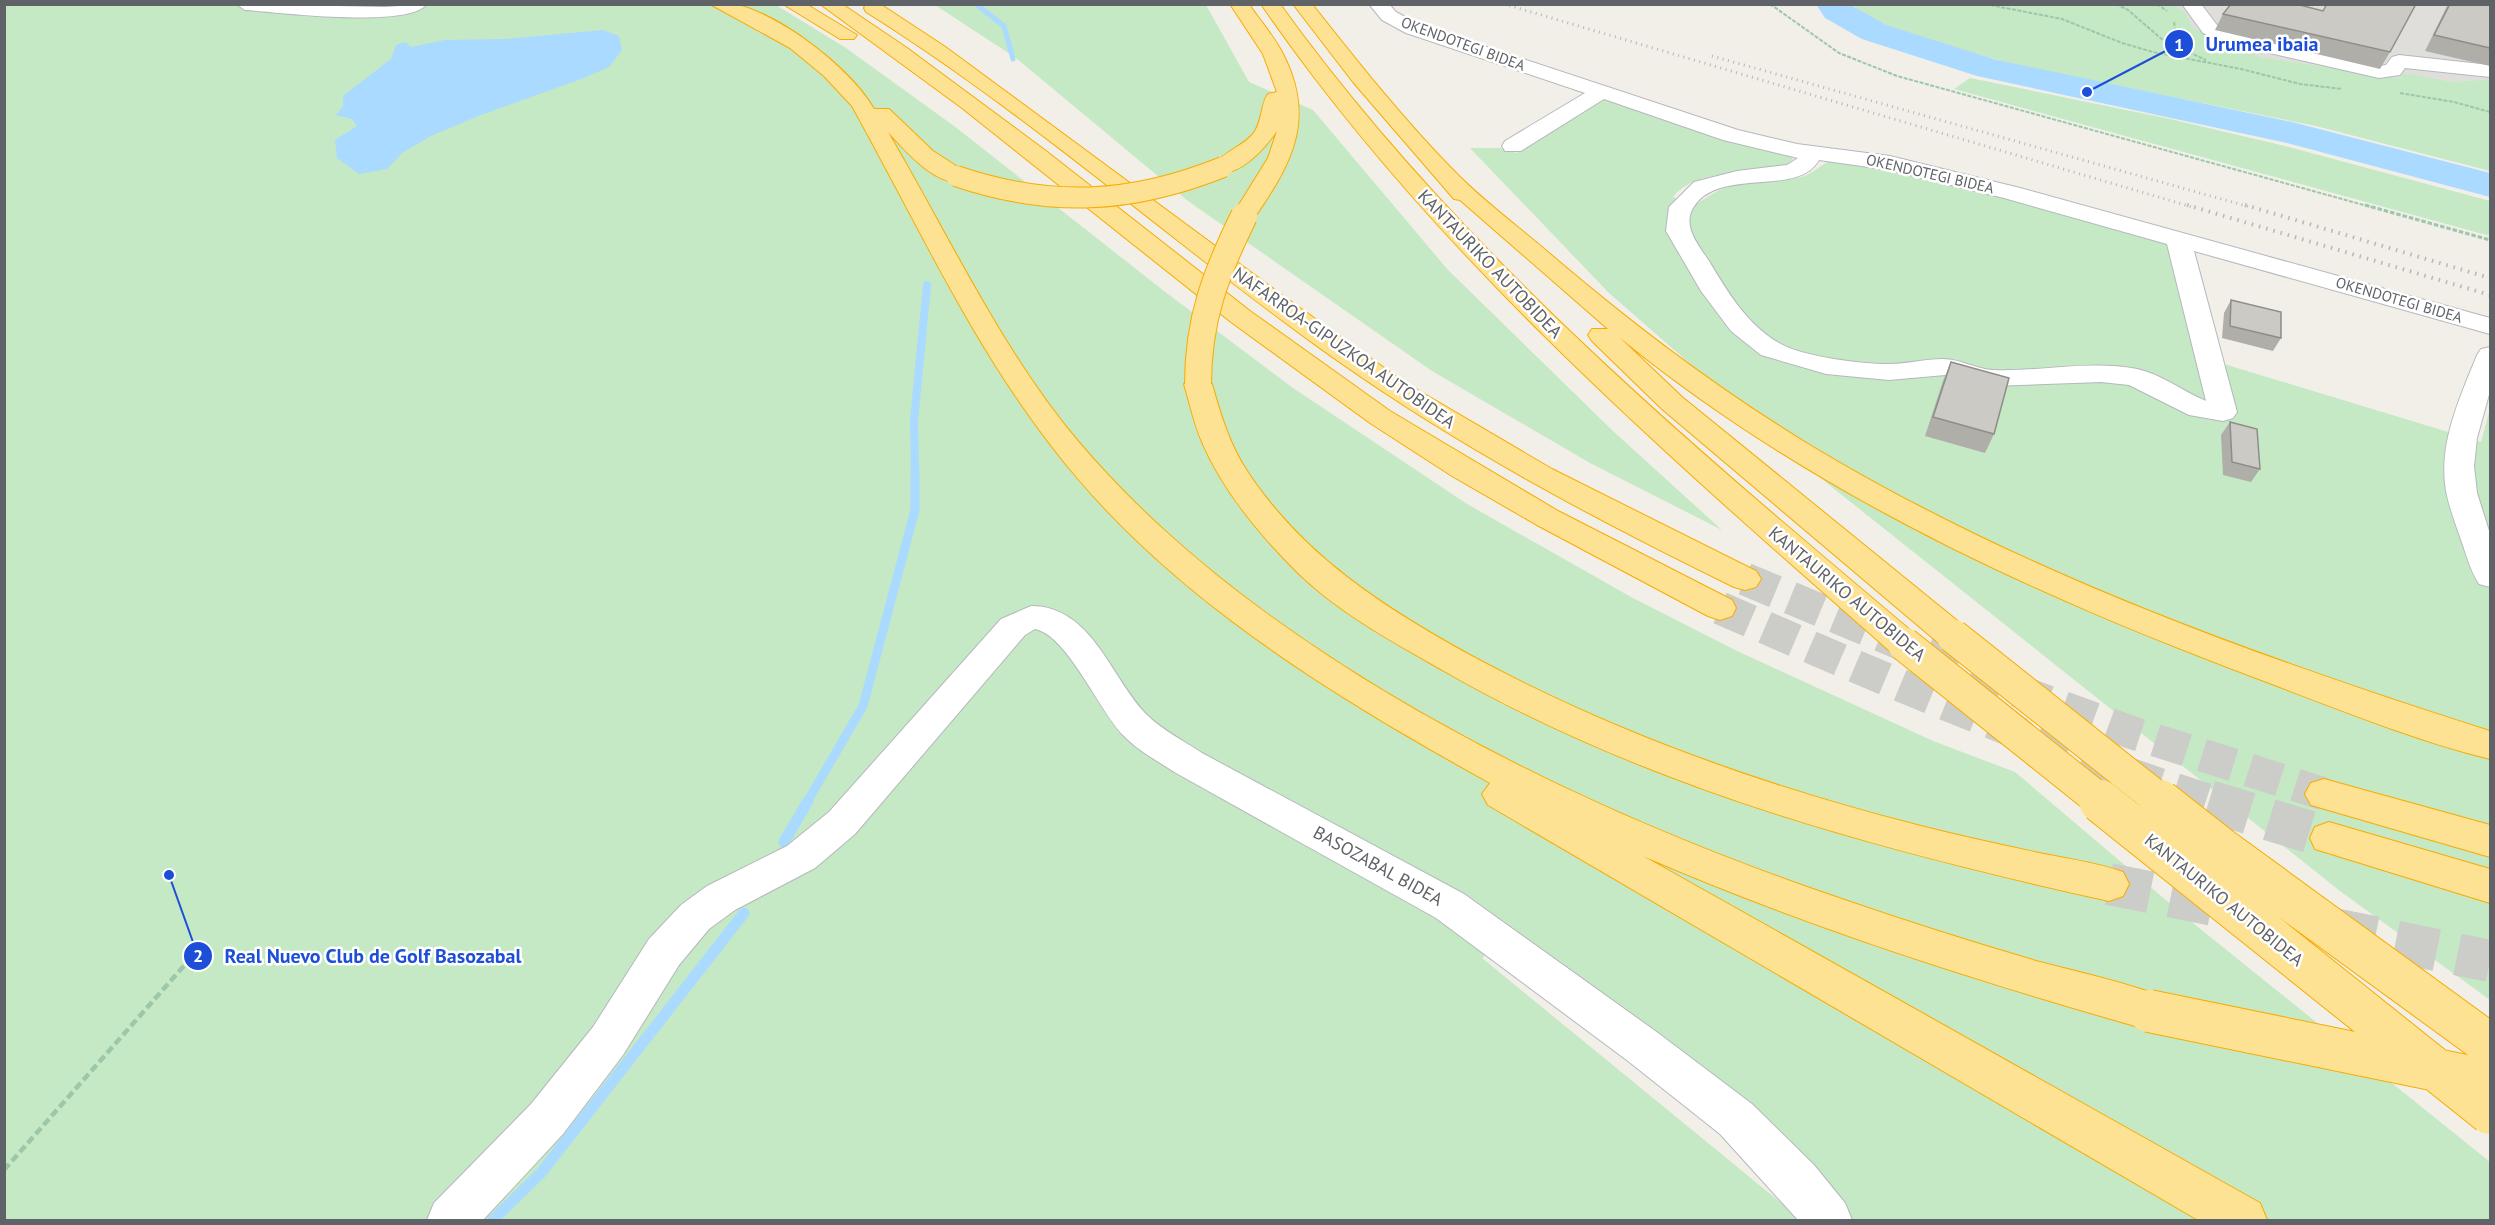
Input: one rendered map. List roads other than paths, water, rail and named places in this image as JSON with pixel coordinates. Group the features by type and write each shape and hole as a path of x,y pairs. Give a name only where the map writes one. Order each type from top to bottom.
{"highway":[{"path":"719,4 795,42 832,71 861,104 999,349 1036,406 1096,481 1135,520 1227,600 1342,681 1409,722 1579,810 1786,898 1902,939 2149,1011 2490,1081"},
{"path":"792,4 935,89 968,86"},
{"path":"829,4 886,41 968,86"},
{"path":"868,4 912,32 968,86"},
{"path":"896,4 966,59 968,86"},
{"name":"KANTAURIKO AUTOBIDEA","path":"1270,4 1326,81 1383,152 1538,316 1725,490 1904,644 2490,1113"},
{"path":"1302,4 1360,78 1448,178 1653,352 1818,464 1993,556 2164,630 2369,706 2490,745"},
{"path":"861,104 882,113 914,148 940,168 956,176 1017,194 1092,198 1166,188 1223,167 1238,159 1260,140 1274,111 1272,75 1240,6"},
{"path":"1240,6 1274,55 1286,83 1292,123 1272,174 1244,216 1218,267 1205,307 1196,347 1198,384 1210,428 1237,477 1256,506 1297,553 1367,611 1459,665 1543,709 1618,741 1821,814 1919,841 2109,884"},
{"name":"NAFARROA-GIPUZKOA AUTOBIDEA","path":"968,86 1440,417 1530,471 1617,518 1745,579"},
{"name":"NAFARROA-GIPUZKOA AUTOBIDEA","path":"968,86 1188,275 1379,417 1479,480 1586,541 1720,608"},
{"name":"KANTAURIKO AUTOBIDEA","path":"1448,178 1500,237 1672,403 1953,636 2221,849 2490,1045"},
{"path":"1409,722 1440,759 2243,1221"},
{"path":"2324,794 2490,841"},
{"path":"2329,838 2490,886"}],"street":[{"path":"245,4 385,13 405,10 418,4"},
{"name":"OKENDOTEGI BIDEA","path":"1378,4 1389,16 1413,29 1722,132 1812,153 1854,157 1932,173 2178,237 2490,326"},
{"path":"2191,4 2210,29 2222,36 2379,72 2392,71 2399,61 2490,71"},
{"path":"1513,146 1601,92"},
{"path":"1812,153 1806,164 1792,171 1737,178 1702,187 1681,207 1678,231 1714,291 1740,325 1770,349 1826,366 1889,372 1945,367 1990,378 2101,374 2135,377 2199,409 2223,412 2178,237"},
{"path":"2490,355 2474,400 2458,465 2460,489 2466,514 2484,566 2490,576"},
{"name":"BASOZABAL BIDEA","path":"451,1221 547,1119 608,1041 664,952 695,917 722,898 801,857 842,823 1013,627 1033,616 1051,620 1072,637 1135,725 1189,763 1449,906 1643,1047 1736,1119 1797,1182 1827,1221"}],"water":[{"path":"603,30 619,36 622,50 609,67 431,136 402,153 387,169 359,174 337,158 335,140 357,126 352,119 336,115 343,106 343,96 391,59 396,45 406,42 411,47 445,40 505,39"}],"waterway":[{"path":"976,4 1004,26 1013,59"},
{"path":"1832,4 1837,11 1874,32 1989,69 2292,133 2490,185"},
{"path":"915,469 914,421 927,285"},
{"path":"807,802 863,706 915,510 915,469"},
{"path":"784,842 808,801"},
{"path":"493,1220 541,1173 744,913"}],"tunnel":[{"path":"1745,579 1991,681 2130,732 2324,794"},
{"path":"1720,608 2027,736 2151,782 2214,802"},
{"path":"2209,801 2329,838"},
{"path":"2109,884 2234,909"},
{"path":"2334,929 2490,961"}],"railway":[{"path":"1504,4 2192,207"},
{"path":"1712,56 2250,207"},
{"path":"2187,205 2490,295"},
{"path":"2245,205 2490,278"}],"place":[{"name":"Urumea ibaia","path":"2087,92"},
{"name":"Real Nuevo Club de Golf Basozabal","path":"169,875"}]}
